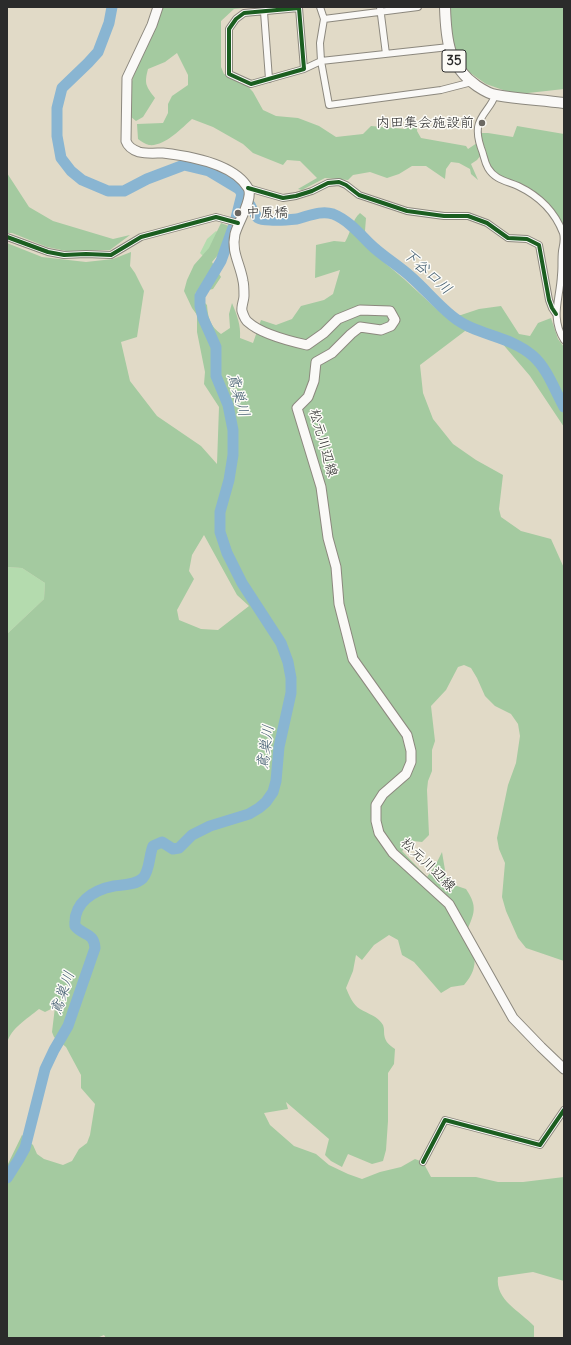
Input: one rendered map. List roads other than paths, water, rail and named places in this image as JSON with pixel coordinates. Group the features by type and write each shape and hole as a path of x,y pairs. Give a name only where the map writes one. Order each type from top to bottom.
{"main road":[{"path":"158,7 152,25 127,78 125,132 128,146 140,152 163,153 188,157 226,169 236,175 249,191"},
{"name":"35","path":"445,7 446,35 449,47 454,60 462,73 472,82 483,90 495,95 564,103"},
{"name":"松元川辺線","path":"249,191 246,208 238,223 235,234 234,249 243,280 244,296 242,310 247,321 272,334 293,342 307,345 324,333 338,319 360,310 390,311 395,320 391,326 381,330 360,327 332,353 316,362 314,381 308,397 297,408 321,487 328,538 336,567 340,604 353,659 407,735 411,762 406,774 383,794 376,805 376,822 379,833 393,852 449,904 513,1018 541,1048 564,1069"}],"street":[{"path":"320,7 324,19 320,43 321,61 330,105 441,90 472,82"},
{"path":"324,19 381,9 418,7"},
{"path":"304,69 299,8 244,13 236,19 229,29 229,74 251,84 304,69 321,61 449,47"},
{"path":"381,9 386,54"},
{"path":"264,12 269,79"},
{"path":"495,95 494,100 482,117 478,128 483,158 488,169 502,181 518,186 538,198 556,218 564,235 556,314 560,334 564,340"},
{"path":"249,191 283,198 312,191 328,183 339,182 346,185 359,195 407,211 444,216 468,216 487,223 508,238 527,239 539,245 549,300 556,314"},
{"path":"7,237 48,252 64,255 111,255 140,237 216,217 238,223"},
{"path":"423,1162 445,1120 540,1144 564,1110"}],"waterway":[{"name":"鳶巣川","path":"7,1178 25,1148 45,1069 68,1026 95,948 93,939 75,926 75,918 81,904 92,894 106,888 133,883 143,878 147,871 153,846 162,842 173,849 179,848 192,835 210,826 249,814 266,802 273,792 276,781 279,747 291,693 291,678 288,662 281,643 242,583 227,553 220,532 220,512 229,480 233,455 233,430 228,405 216,376 216,347 203,318 200,306 200,296 221,261 235,222 242,194 239,189 209,171 184,165 147,179 124,191 108,191 82,180 71,171 61,158 57,136 57,108 62,88 98,52 109,23 112,7"},
{"name":"下谷口川","path":"250,205 257,217 262,220 297,219 324,213 333,214 344,220 375,248 410,276 441,307 461,323 514,344 533,356 547,373 564,407"}],"place":[{"name":"内田集会施設前","path":"482,123"},
{"name":"中原橋","path":"238,213"}]}
